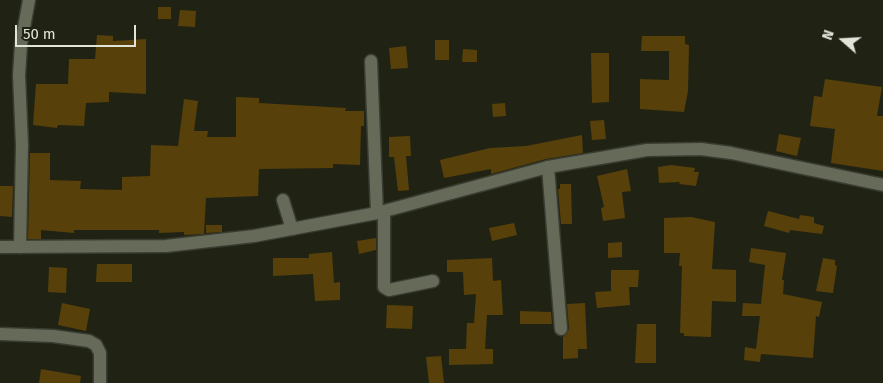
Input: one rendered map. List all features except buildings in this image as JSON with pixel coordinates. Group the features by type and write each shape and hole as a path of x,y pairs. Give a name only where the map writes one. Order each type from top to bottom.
{"street":[{"path":"20,247 22,145 19,75 21,44 29,0"},
{"path":"371,61 384,287 389,290 433,281"},
{"path":"0,247 166,246 254,236 380,212 548,167 640,150 701,149 749,156 883,185"},
{"path":"548,167 561,329"},
{"path":"282,200 292,229"},
{"path":"0,334 53,336 89,341 96,345 100,352 100,383"}]}
